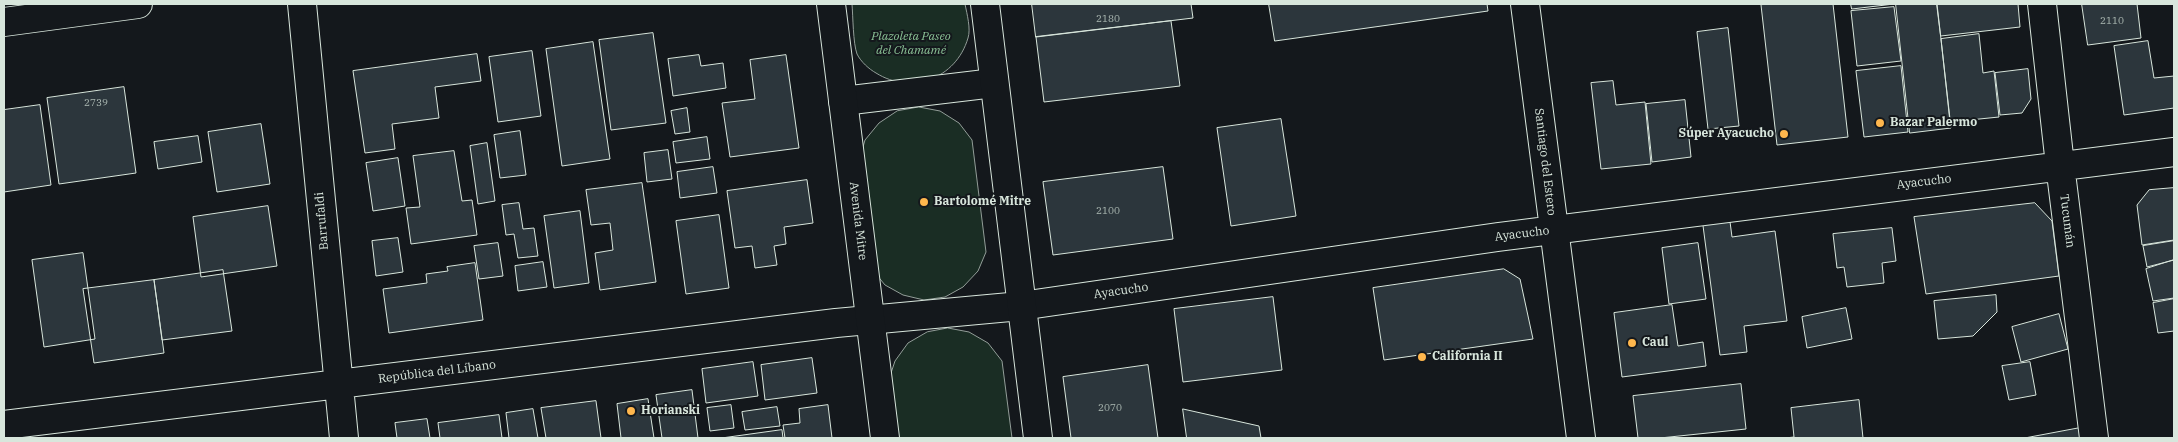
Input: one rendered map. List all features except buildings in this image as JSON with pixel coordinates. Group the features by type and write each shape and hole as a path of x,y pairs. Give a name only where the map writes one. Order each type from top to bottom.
{"street":[{"path":"4,22 138,4"},
{"name":"Barrufaldi","path":"302,4 344,438"},
{"name":"Avenida Mitre","path":"831,4 885,438"},
{"path":"985,4 1038,438"},
{"name":"Santiago del Estero","path":"1525,4 1581,438"},
{"name":"Tucumán","path":"2042,4 2094,438"},
{"path":"843,101 994,83"},
{"name":"Ayacucho","path":"870,319 1021,306 1554,230 2174,152"},
{"name":"República del Líbano","path":"4,425 870,319"}],"green space":[{"name":"Plazoleta Paseo del Chamamé","path":"852,4 965,4 969,26 968,38 962,52 943,73 931,79 903,83 876,73 857,54"},
{"path":"919,107 940,111 959,123 972,140 986,252 978,271 963,287 945,297 924,300 903,295 885,285 871,268 859,161 865,140 879,123 897,111"},
{"path":"948,328 969,332 988,343 1002,361 1012,438 895,438 888,382 895,361 908,343 927,332"}],"place":[{"name":"Bazar Palermo","path":"1880,123"},
{"name":"Súper Ayacucho","path":"1784,134"},
{"name":"Bartolomé Mitre","path":"924,202"},
{"name":"Caul","path":"1632,343"},
{"name":"California II","path":"1422,357"},
{"name":"Horianski","path":"631,411"}]}
